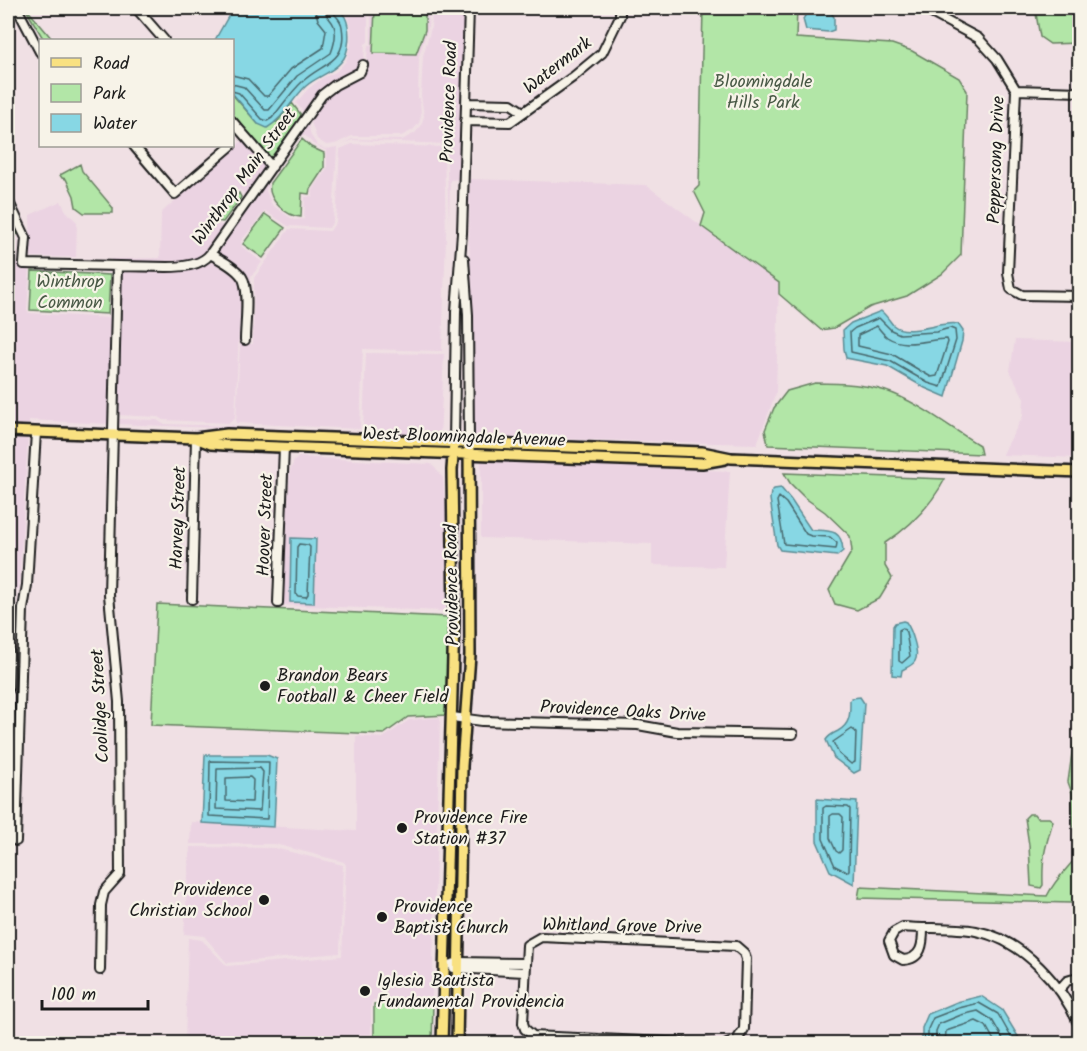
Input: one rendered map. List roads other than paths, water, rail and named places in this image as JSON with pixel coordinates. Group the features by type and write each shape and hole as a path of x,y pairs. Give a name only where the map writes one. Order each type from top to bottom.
{"main road":[{"name":"West Bloomingdale Avenue","path":"8,431 196,438 227,434 469,442 702,452 731,458 1080,472"},
{"path":"224,445 234,440 272,441 279,435"},
{"name":"West Bloomingdale Avenue","path":"196,438 211,444 224,445 453,454 702,463 731,458"},
{"name":"Providence Road","path":"442,1044 452,717 454,442"},
{"name":"Providence Road","path":"457,1044 462,766 470,654 469,442"}],"street":[{"path":"17,8 39,50"},
{"path":"136,8 163,39"},
{"name":"Providence Road","path":"454,442 456,311 462,233 469,8"},
{"name":"Watermark","path":"465,121 510,122 573,77 602,53 620,16 620,8"},
{"name":"Peppersong Drive","path":"928,9 978,39 997,59 1016,90 1009,285 1013,292 1022,295 1080,296"},
{"name":"Winthrop Main Street","path":"8,200 26,238 24,264 188,266 207,259 322,96 335,85 360,72 363,65"},
{"path":"1016,90 1080,92"},
{"path":"466,103 512,104 523,112"},
{"path":"234,124 272,167"},
{"path":"234,143 243,134"},
{"path":"135,147 175,194 230,147"},
{"name":"Providence Road","path":"462,233 468,315 469,442"},
{"path":"210,254 243,278 246,291 245,340"},
{"name":"Coolidge Street","path":"100,970 101,905 105,892 120,874 119,702 109,595 117,266"},
{"path":"16,841 23,609 27,585 36,432"},
{"name":"Harvey Street","path":"192,599 196,438"},
{"name":"Hoover Street","path":"278,603 284,447"},
{"path":"8,646 8,690"},
{"name":"Providence Oaks Drive","path":"452,717 482,721 638,725 677,732 793,734"},
{"path":"923,929 922,948 914,957 903,960 894,955 889,942 894,932 903,927 975,931 1002,939 1033,962 1059,990 1080,1028"},
{"name":"Whitland Grove Drive","path":"711,1044 533,1036 525,1029 523,1023 524,968 527,945 541,937 736,946 744,953 746,959 744,1029 737,1040 727,1044"},
{"path":"444,966 524,968"},
{"path":"1059,990 1067,981 1080,977"}],"water":[{"path":"233,8 335,8 343,14 349,34 348,47 341,62 306,86 278,119 267,128 258,124 234,95 234,39 216,39"},
{"path":"808,11 831,12 834,17 834,30 828,32 806,30 803,19"},
{"path":"881,311 899,329 958,324 963,331 962,341 946,397 925,388 887,366 846,358 843,330 851,323"},
{"path":"781,488 811,530 833,532 840,538 843,551 837,556 780,550 777,545 770,499 774,489"},
{"path":"291,538 316,539 314,603 290,602"},
{"path":"903,621 906,622 912,635 916,657 913,664 902,670 901,676 892,675 893,626"},
{"path":"860,697 864,703 860,770 854,773 834,758 826,740 848,722 850,700"},
{"path":"205,755 267,755 277,759 274,827 202,823"},
{"path":"817,799 857,802 854,884 830,871 817,841"},
{"path":"981,996 1002,1010 1022,1043 922,1043 922,1028 928,1014 957,1002"}],"place":[{"name":"Brandon Bears Football & Cheer Field","path":"265,686"},
{"name":"Providence Fire Station #37","path":"402,828"},
{"name":"Providence Christian School","path":"264,900"},
{"name":"Providence Baptist Church","path":"382,917"},
{"name":"Iglesia Bautista Fundamental Providencia","path":"365,991"}],"park label":[{"name":"Bloomingdale Hills Park","path":"763,92"},
{"name":"Winthrop Common","path":"70,292"}]}
